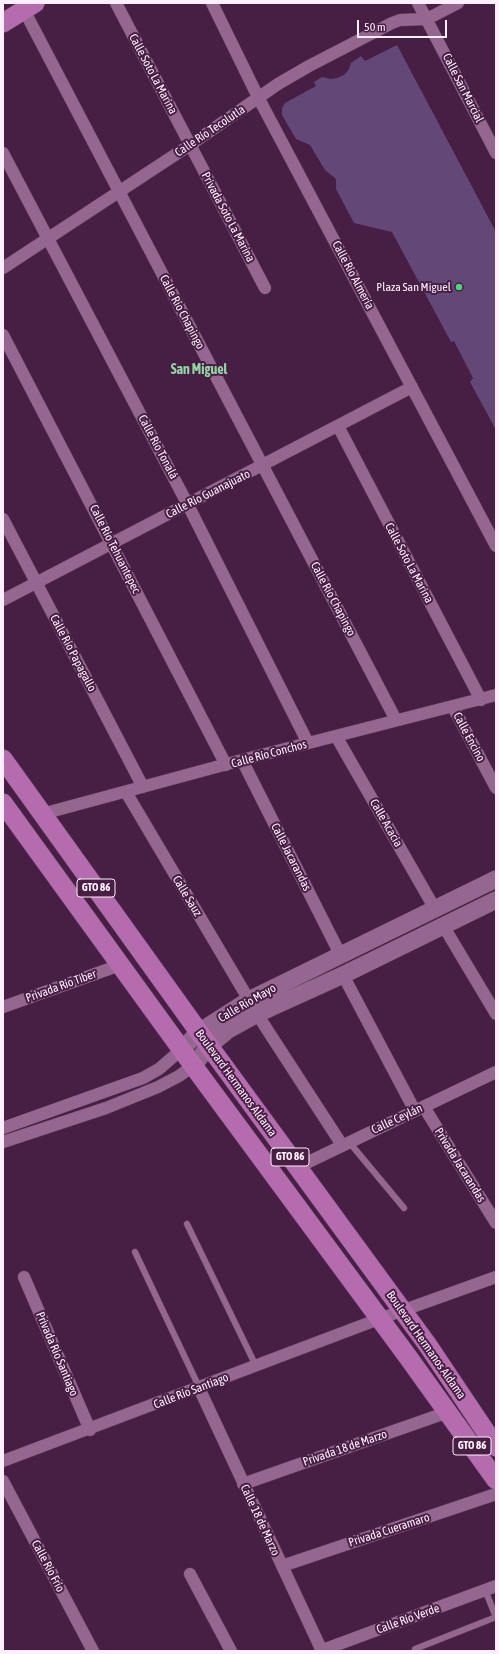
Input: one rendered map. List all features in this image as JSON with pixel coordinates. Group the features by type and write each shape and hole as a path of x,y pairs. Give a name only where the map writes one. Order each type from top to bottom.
{"main road":[{"path":"3,23 29,7"},
{"name":"Boulevard Hermanos Aldama","path":"3,759 204,1039 403,1311 495,1444"},
{"name":"Boulevard Hermanos Aldama","path":"3,803 9,823 120,965 448,1412 496,1480"}],"street":[{"name":"Calle Soto La Marina","path":"116,3 190,145"},
{"name":"Calle Río Almería","path":"212,3 258,97 496,546"},
{"name":"Calle San Marcial","path":"418,3 496,153"},
{"path":"427,19 458,3"},
{"name":"Calle Río Chapingo","path":"29,7 118,192 396,720"},
{"name":"Calle Río Tecolutla","path":"3,268 190,145 258,97 309,66 392,23 400,20 427,19"},
{"name":"Privada Soto La Marina","path":"190,145 265,288"},
{"name":"Calle Río Tonalá","path":"3,153 188,505 308,743"},
{"name":"Calle Río Tehuantepec","path":"3,335 226,765"},
{"name":"Calle Río Guanajuato","path":"3,600 263,466 412,387"},
{"name":"Calle Soto La Marina","path":"338,426 481,700"},
{"name":"Calle Río Papagallo","path":"3,519 144,787"},
{"name":"Calle Río Conchos","path":"42,814 242,760 496,696"},
{"name":"Calle Encino","path":"453,707 496,788"},
{"name":"Calle Acacia","path":"336,736 435,909"},
{"name":"Calle Jacarandas","path":"242,760 340,954"},
{"name":"Calle Sauz","path":"126,792 253,1007 346,1143"},
{"name":"Calle Río Mayo","path":"3,1128 143,1078 159,1069 182,1049 204,1039 340,954 496,879"},
{"name":"Calle Río Mayo","path":"253,1007 343,975 444,927 496,900"},
{"path":"444,927 496,1014"},
{"name":"Privada Río Tiber","path":"3,1007 120,965"},
{"path":"343,975 420,1109"},
{"name":"Calle Río Mayo","path":"3,1142 106,1108 158,1087 179,1076 193,1066 204,1039"},
{"name":"Calle Ceylán","path":"298,1167 496,1073"},
{"path":"101,1093 106,1108"},
{"name":"Privada Jacarandas","path":"420,1109 496,1223"},
{"name":"Calle Río Santiago","path":"3,1461 90,1430 379,1319 496,1277"},
{"name":"Privada Río Santiago","path":"24,1278 90,1430"},
{"name":"Calle 18 de Marzo","path":"199,1388 321,1651"},
{"name":"Privada 18 de Marzo","path":"243,1484 448,1412"},
{"name":"Calle Río Frío","path":"3,1481 92,1651"},
{"name":"Privada Cueramaro","path":"282,1566 496,1494"},
{"path":"190,1574 231,1651"},
{"name":"Calle Río Verde","path":"321,1651 490,1588"}],"lane":[{"path":"346,1143 404,1208"},
{"path":"187,1224 256,1366"},
{"path":"135,1252 199,1388"},
{"path":"415,1649 496,1617 490,1588"}],"building":[{"name":"Plaza San Miguel","path":"397,45 496,232 496,430 470,382 473,378 454,341 451,342 392,232 354,223 336,189 336,179 325,170 310,145 296,139 282,115 282,108 285,103 316,86 314,82 322,77 331,79 337,78 344,75 349,69 351,63 361,56 365,61"}],"place":[{"name":"Plaza San Miguel","path":"459,287"}],"district":[{"name":"San Miguel","path":"199,370"}]}
